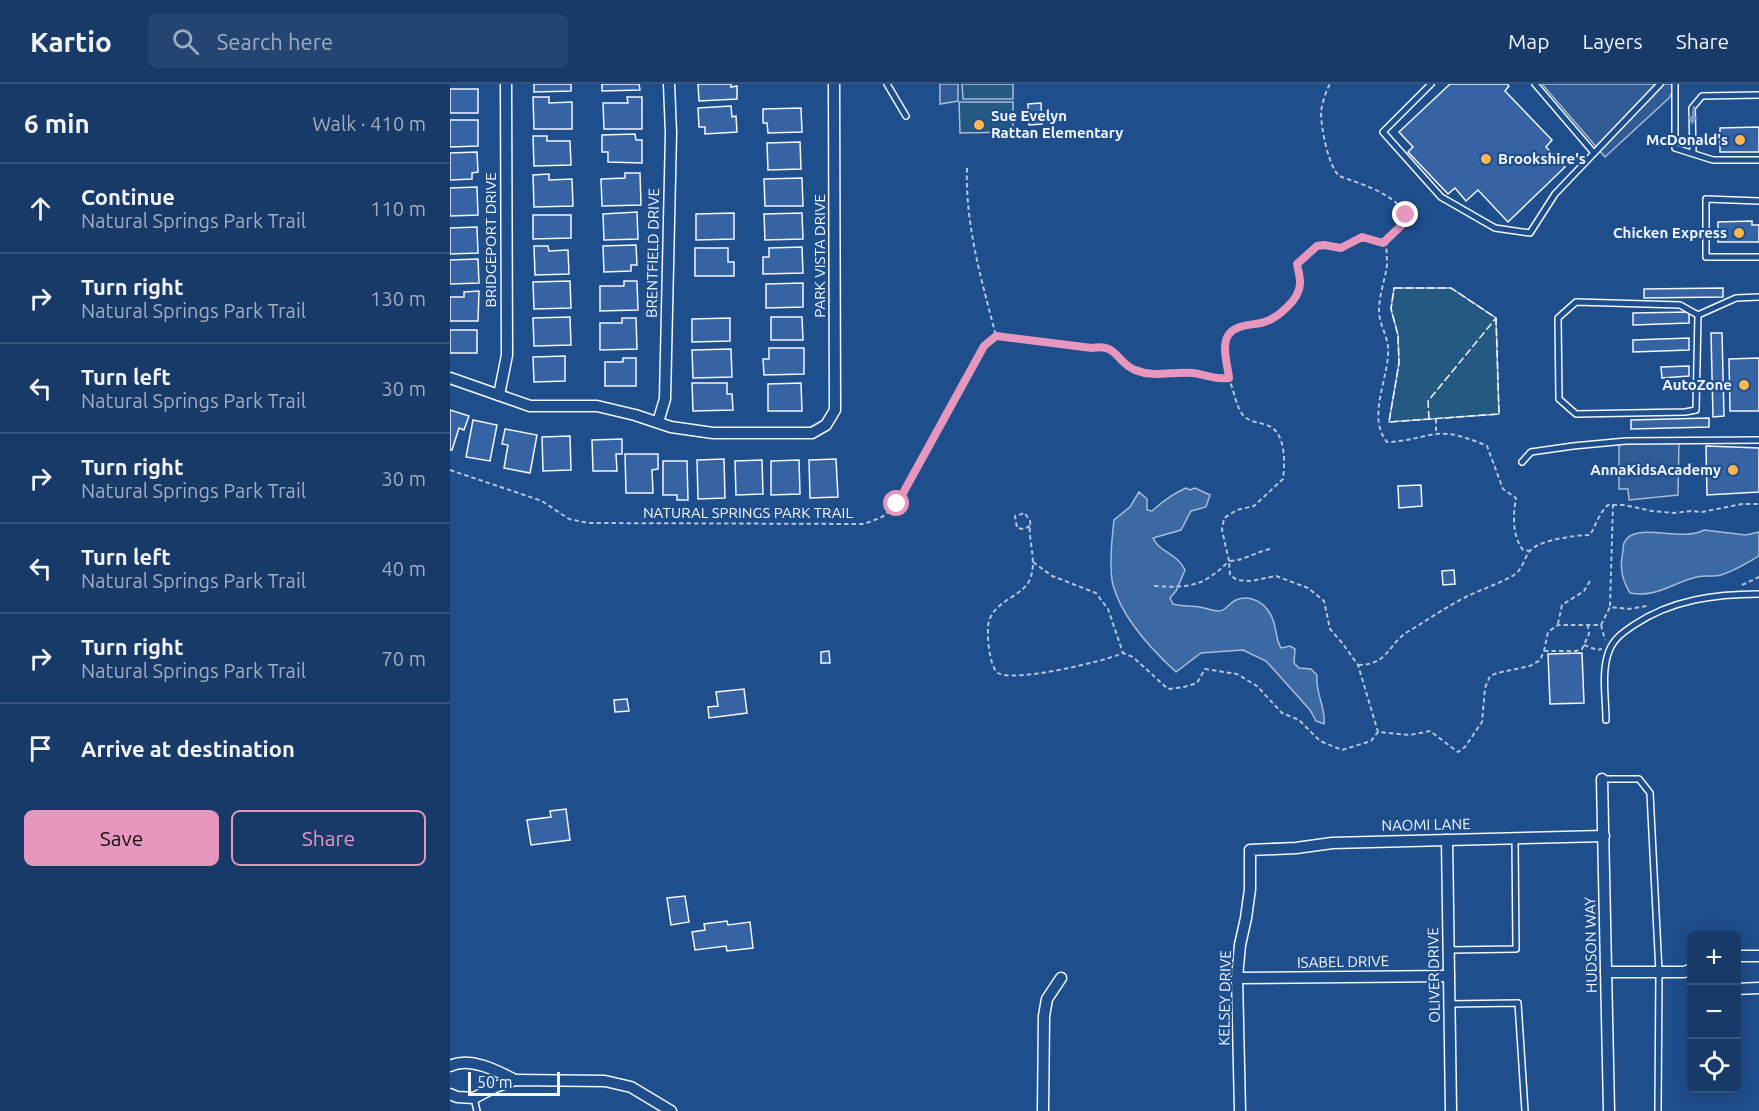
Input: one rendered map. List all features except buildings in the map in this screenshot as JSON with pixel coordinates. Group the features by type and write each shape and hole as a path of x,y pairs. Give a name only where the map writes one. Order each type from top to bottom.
{"street":[{"name":"BRIDGEPORT DRIVE","path":"499,396 507,355 506,84"},
{"name":"BRENTFIELD DRIVE","path":"658,422 665,399 671,145 669,84"},
{"name":"PARK VISTA DRIVE","path":"658,422 671,427 713,433 812,433 826,425 836,411 834,84"},
{"path":"450,378 530,406 597,406 636,414 658,422"},
{"name":"HUDSON WAY","path":"1602,779 1609,1111"},
{"name":"NAOMI LANE","path":"1250,850 1296,848 1332,843 1604,836"},
{"name":"OLIVER DRIVE","path":"1447,840 1451,1111"},
{"name":"KELSEY DRIVE","path":"1240,1111 1237,978 1240,945 1250,889 1250,850"},
{"path":"1741,956 1759,956"},
{"path":"1606,972 1687,972"},
{"name":"ISABEL DRIVE","path":"1237,978 1449,976"},
{"path":"1043,1111 1044,1016 1047,999 1061,978"},
{"path":"1741,989 1759,988"},
{"path":"450,1066 461,1063 471,1064 504,1074 515,1080"},
{"path":"450,1094 457,1097 474,1098 515,1080 581,1080 620,1083 631,1086 671,1111"}],"lane":[{"path":"887,84 906,116"},
{"path":"1431,84 1383,132 1442,197 1495,228 1530,233 1555,194 1660,84"},
{"path":"1535,84 1594,153"},
{"path":"1675,84 1675,148 1713,160 1759,160"},
{"path":"1693,153 1692,108 1702,96 1759,95"},
{"path":"1759,201 1706,199 1706,257 1759,257"},
{"path":"1698,315 1736,298 1759,297"},
{"path":"1576,302 1680,305 1698,315 1696,410 1576,414 1559,399 1558,318 1576,302"},
{"path":"1522,462 1531,452 1626,441 1759,440"},
{"path":"1606,720 1606,661 1610,648 1620,634 1652,613 1698,599 1735,594 1759,594"},
{"path":"1602,779 1639,779 1650,793 1659,972 1658,1111"},
{"path":"1449,950 1515,949 1515,838"},
{"path":"1449,1004 1518,1003 1525,1111"},
{"path":"474,1098 477,1111"}],"path":[{"path":"1329,84 1321,111 1325,143 1335,172 1339,176 1380,192 1403,208 1406,215 1405,222 1383,243 1362,237 1341,248 1317,246 1303,256 1297,264 1301,283 1298,294 1276,316 1263,323 1241,326 1229,333 1225,344 1229,378 1241,413 1247,419 1271,426 1277,432 1285,462 1283,479 1254,506 1237,510 1224,518 1222,530 1230,575 1237,580 1251,581 1275,576 1294,582 1324,601 1330,629 1358,665 1378,732"},
{"path":"967,168 968,211 983,292 996,336 1092,348 1103,346 1110,348 1134,370 1150,374 1191,373 1207,377 1229,378"},
{"path":"1387,240 1387,264 1379,314 1388,348 1378,419 1381,435 1387,442 1401,442 1436,434 1470,439 1486,446 1503,489 1516,498 1514,513 1517,537 1523,550 1530,551 1556,539 1590,535 1604,509 1613,504 1674,513 1702,512 1742,504 1759,504"},
{"name":"NATURAL SPRINGS PARK TRAIL","path":"450,470 542,501 569,519 588,523 864,525 882,517 897,504 984,346 996,336"},
{"path":"1436,419 1436,434"},
{"path":"1610,608 1613,504"},
{"path":"1030,526 1024,529 1017,528 1016,516 1025,513 1030,521 1033,562 1029,582 996,607 990,618 987,636 996,671 1007,676 1022,675 1093,663 1123,653 1133,657 1168,689 1197,683 1205,669 1238,674 1257,686 1282,713 1299,720 1320,741 1342,750 1371,741 1378,732"},
{"path":"1154,586 1185,588 1199,584 1221,569 1228,561 1237,561 1259,551 1270,549"},
{"path":"1358,665 1374,662 1389,654 1407,632 1460,600 1517,573 1530,551"},
{"path":"1033,562 1052,576 1096,593 1108,609 1123,653"},
{"path":"1558,625 1562,605 1584,591 1590,581"},
{"path":"1378,732 1410,735 1430,731 1458,752 1466,747 1482,722 1485,688 1490,676 1530,666 1540,660 1545,651 1548,632 1558,625 1601,625 1605,642 1610,648"},
{"path":"1545,651 1582,649 1588,634 1588,626"},
{"path":"1584,645 1597,650 1610,648"}],"shaded area":[{"path":"940,84 958,84 958,101 940,104"},
{"path":"962,84 1013,84 1013,99 963,99"},
{"path":"1542,84 1677,84 1669,98 1605,157"},
{"path":"959,102 1013,102 1013,132 960,133"},
{"path":"1394,288 1451,288 1496,318 1499,414 1389,422 1399,363 1398,335 1391,309"},
{"path":"1679,441 1678,495 1629,500 1628,489 1619,489 1619,442"},
{"path":"1186,488 1190,490 1195,488 1210,495 1206,507 1191,511 1181,530 1153,538 1159,547 1182,564 1185,570 1176,591 1170,598 1173,604 1219,611 1238,599 1247,598 1264,606 1273,619 1281,648 1290,646 1295,649 1294,663 1299,668 1311,669 1317,675 1324,724 1316,721 1310,710 1266,661 1243,650 1201,653 1176,672 1148,644 1123,609 1113,585 1111,570 1114,520 1130,507 1139,492 1147,499 1147,510 1152,511 1168,498"},
{"path":"1704,530 1746,535 1759,532 1759,556 1721,575 1696,577 1647,594 1630,593 1621,566 1624,543 1629,536 1648,532 1683,534"}],"fence":[{"path":"1394,288 1451,288 1496,318 1499,414 1389,422 1399,363 1398,335 1391,309 1394,288"},
{"path":"1429,419 1428,401 1496,318"}],"place":[{"name":"Sue Evelyn Rattan Elementary","path":"979,125"},
{"name":"McDonald's","path":"1740,140"},
{"name":"Brookshire's","path":"1486,159"},
{"name":"Chicken Express","path":"1739,233"},
{"name":"AutoZone","path":"1744,385"},
{"name":"AnnaKidsAcademy","path":"1733,470"}],"route":[{"path":"897,504 984,346 996,336 1092,348 1103,346 1110,348 1134,370 1150,374 1191,373 1207,377 1229,378 1225,344 1229,333 1241,326 1263,323 1276,316 1298,294 1301,283 1297,264 1303,256 1317,246 1341,248 1362,237 1383,243 1405,222 1406,215"}]}
